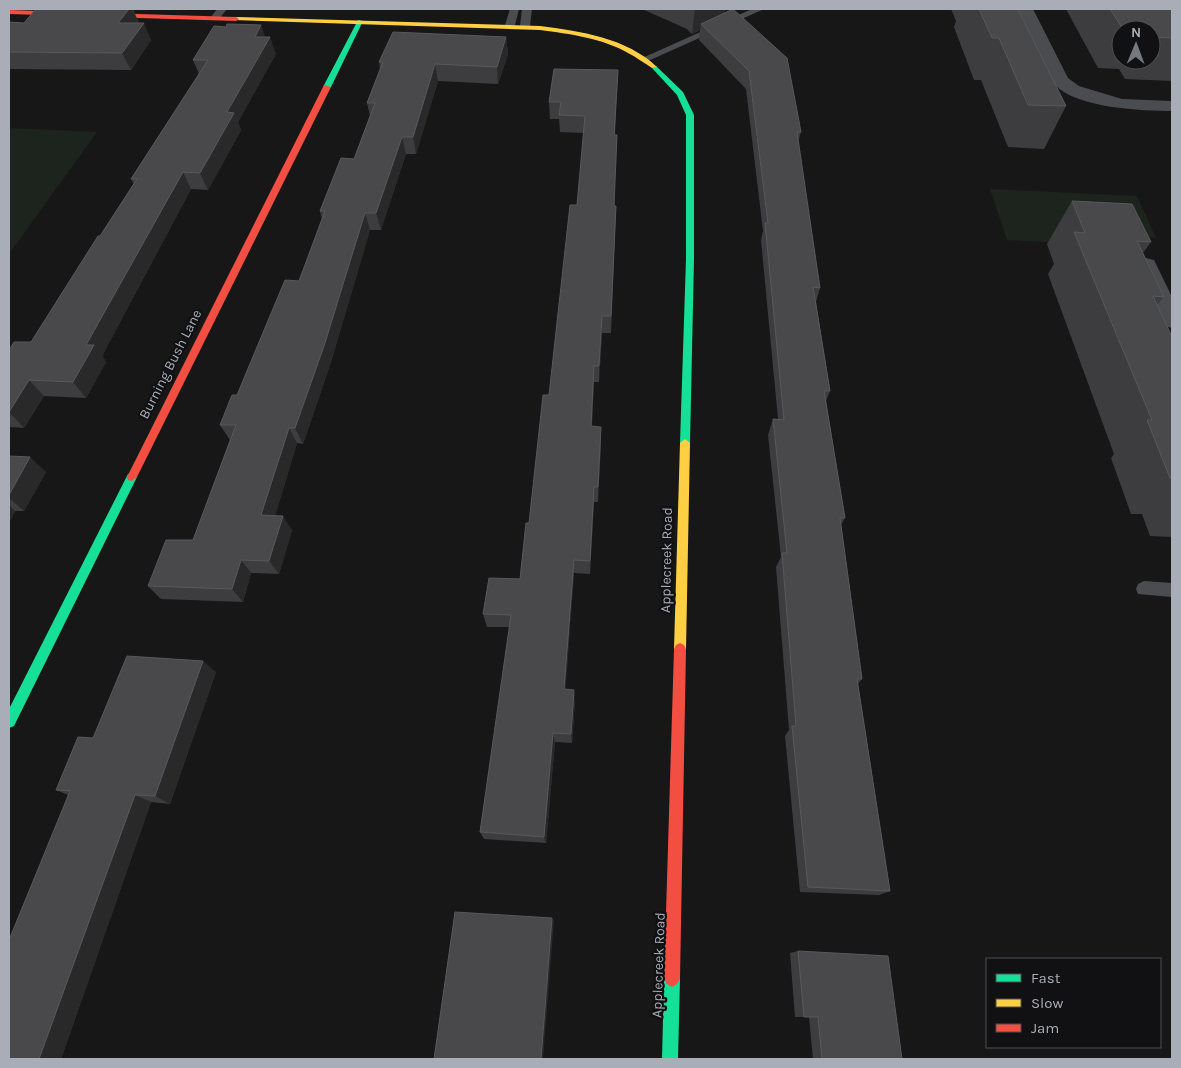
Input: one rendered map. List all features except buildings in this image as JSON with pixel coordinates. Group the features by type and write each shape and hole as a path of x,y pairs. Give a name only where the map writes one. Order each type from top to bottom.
{"street":[{"path":"1025,9 1061,81 1073,90 1121,104 1172,106"},
{"name":"Applecreek Road","path":"9,12 219,13 360,21 510,25 549,28 600,39 645,59 661,71 684,99 690,116 690,259 670,1059"},
{"name":"Burning Bush Lane","path":"9,722 360,21"},
{"path":"1140,253 1172,320"}],"lane":[{"path":"510,25 514,9"},
{"path":"526,26 527,9"},
{"path":"645,59 759,9"},
{"path":"1144,589 1172,590"}],"shaded area":[{"path":"9,128 97,132 9,254"},
{"path":"990,189 1137,196 1156,238 1120,236 1103,245 1007,240"}],"traffic: fast":[{"path":"327,87 360,21"},
{"path":"654,67 680,94 690,115 690,259 685,443"},
{"path":"9,722 132,477"},
{"path":"670,1059 672,979"}],"traffic: slow":[{"path":"236,19 540,28 572,32 603,40 631,51 654,67"},
{"path":"680,649 685,443"}],"traffic: jam":[{"path":"9,12 236,19"},
{"path":"132,477 327,87"},
{"path":"672,979 680,649"}]}
